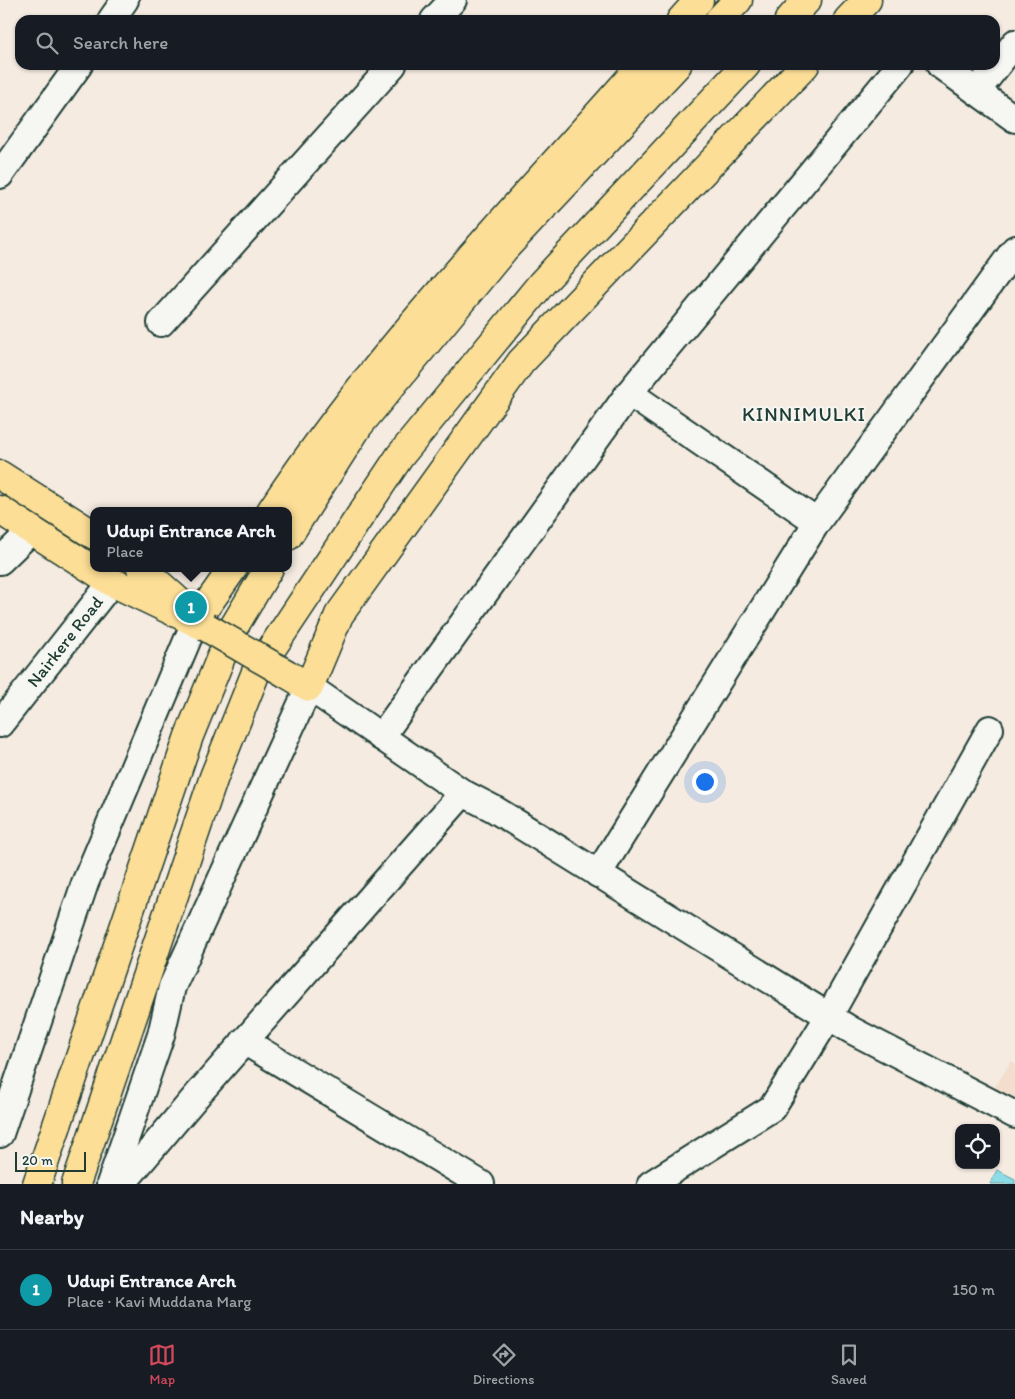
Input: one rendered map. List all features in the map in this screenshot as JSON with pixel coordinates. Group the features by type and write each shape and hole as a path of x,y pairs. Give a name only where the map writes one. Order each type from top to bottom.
{"main road":[{"path":"686,15 699,0"},
{"path":"724,15 738,0"},
{"path":"794,15 807,0"},
{"path":"853,15 867,0"},
{"path":"274,507 297,472 376,367 638,70"},
{"path":"292,530 359,425 492,264 672,70"},
{"path":"76,1184 214,777 256,672 406,449 542,283 741,70"},
{"path":"97,572 112,582 199,623 298,681 339,615 521,362 800,70"},
{"path":"0,475 90,532"},
{"path":"0,510 90,568"},
{"path":"145,572 199,623"},
{"path":"199,623 231,572"},
{"path":"37,1184 189,736 232,630 267,572"}],"street":[{"path":"114,15 125,0"},
{"path":"439,15 453,0"},
{"path":"1000,62 1015,43"},
{"path":"0,175 75,70"},
{"path":"161,323 389,70"},
{"path":"381,737 630,393 896,70"},
{"path":"947,70 1015,119"},
{"path":"977,91 994,70"},
{"path":"598,874 817,522 1015,250"},
{"path":"630,393 817,522"},
{"path":"0,561 32,530"},
{"name":"Nairkere Road","path":"0,724 112,582"},
{"path":"0,1134 86,883 199,623"},
{"path":"110,1184 161,1035 172,987 298,681 463,793 829,1016 1015,1115"},
{"path":"651,1184 772,1108 829,1016 990,728"},
{"path":"122,1184 244,1041 463,793"},
{"path":"244,1041 481,1184"}],"shaded area":[{"path":"1011,1061 1015,1063 1015,1102 994,1089"}],"water":[{"path":"997,1170 1015,1179 1015,1184 990,1184"}],"place":[{"name":"Udupi Entrance Arch","path":"191,607"}],"district":[{"name":"KINNIMULKI","path":"804,414"}]}
